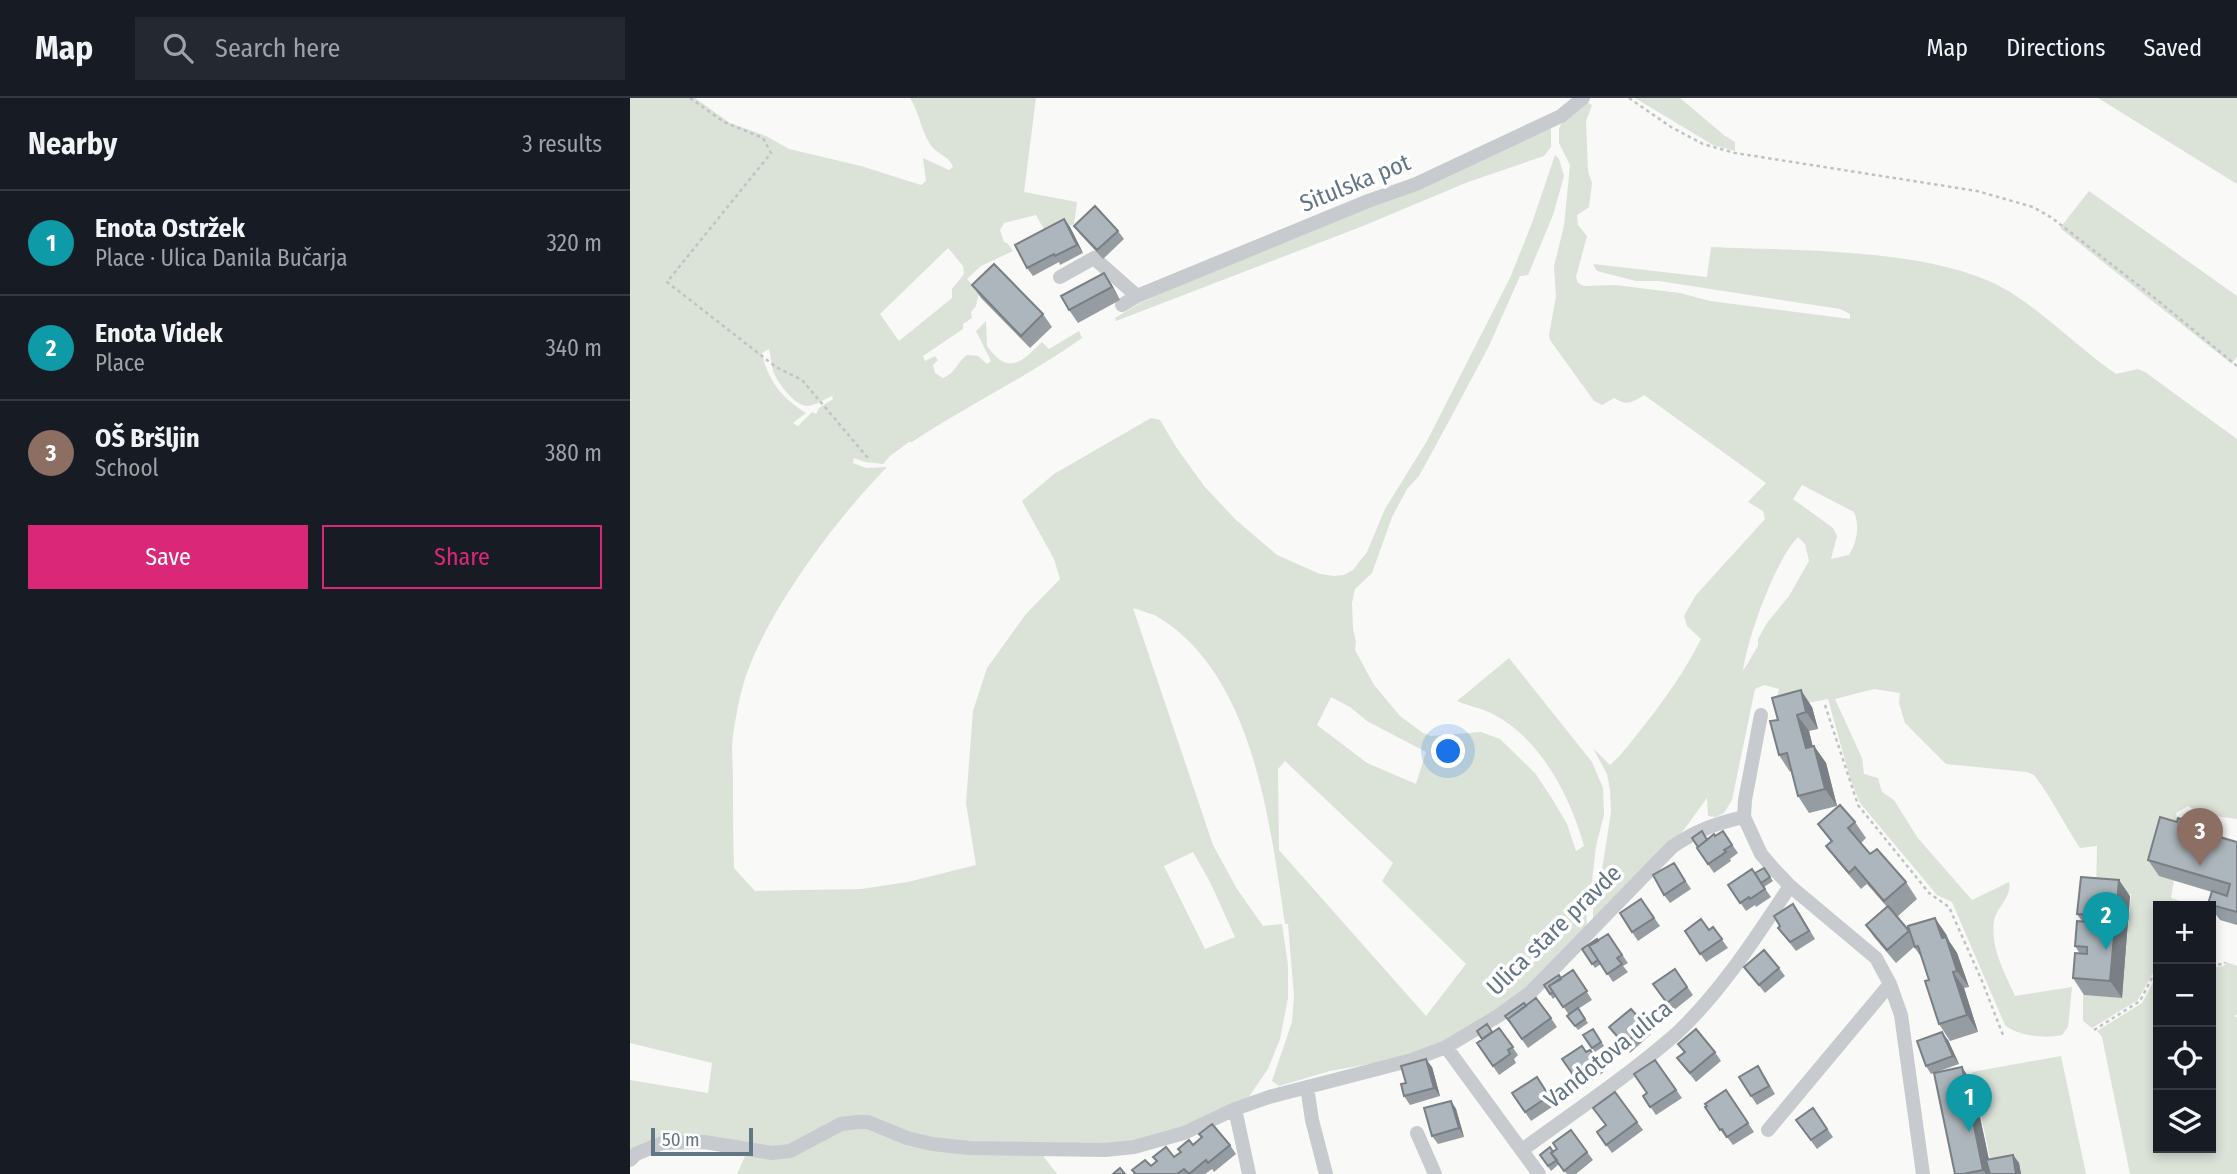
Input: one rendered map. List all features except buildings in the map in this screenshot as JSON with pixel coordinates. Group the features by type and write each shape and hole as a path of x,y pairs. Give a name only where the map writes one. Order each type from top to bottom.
{"street":[{"name":"Situlska pot","path":"1122,305 1137,296 1428,179 1561,117 1583,98"},
{"path":"1060,277 1094,258 1137,296"},
{"path":"1761,715 1744,817 1761,854 1790,886 1876,958 1891,984 1901,1015 1923,1174"},
{"name":"Ulica stare pravde","path":"630,1160 636,1154 662,1143 705,1142 772,1153 790,1151 841,1124 858,1122 868,1122 907,1138 932,1144 969,1148 1105,1150 1134,1147 1184,1133 1235,1109 1412,1060 1446,1047 1498,1016 1531,992 1672,847 1690,834 1744,817"},
{"name":"Vandotova ulica","path":"1522,1150 1612,1085 1677,1033 1723,981 1790,886"},
{"path":"1768,1130 1891,984"},
{"path":"1446,1047 1539,1174"},
{"path":"1307,1087 1312,1120 1326,1174"},
{"path":"1235,1109 1249,1174"},
{"path":"1417,1133 1435,1174"}],"path":[{"path":"690,98 724,122 764,138 771,153 667,282 776,367 802,380 868,458"},
{"path":"1629,98 1671,127 1703,144 1735,153 1977,191 2033,207 2052,218 2127,276 2237,366"},
{"path":"1825,705 1858,805 1929,893 1949,907 2003,1035"},
{"path":"2216,965 2225,962"},
{"path":"2094,1030 2140,1001 2153,976"}],"shaded area":[{"path":"630,98 695,98 730,123 766,136 789,149 861,166 921,185 926,181 923,158 949,170 953,167 949,160 930,144 910,98 1036,98 1024,192 1077,202 1074,224 1047,235 1036,215 1004,223 1000,230 1004,242 1013,251 981,266 967,279 979,292 976,306 971,312 972,318 963,324 963,329 923,356 925,361 935,356 938,360 933,365 935,373 943,378 967,355 978,356 987,364 991,361 976,331 986,321 987,346 995,356 1009,363 1022,360 1042,342 1049,349 1079,331 1082,338 1019,379 909,442 883,464 854,458 853,463 866,468 887,467 847,511 807,564 758,647 742,688 732,746 734,868 755,891 861,889 908,882 976,865 966,803 973,711 987,668 1026,614 1060,579 1054,559 1022,501 1054,474 1151,418 1160,420 1204,486 1236,520 1277,555 1320,574 1344,575 1353,570 1367,552 1385,509 1427,441 1510,278 1555,155 1559,159 1564,176 1553,215 1528,275 1520,276 1489,346 1419,476 1407,489 1392,517 1372,573 1355,589 1352,603 1355,650 1374,685 1400,716 1431,736 1481,732 1500,739 1535,773 1567,824 1576,851 1584,846 1571,808 1539,754 1510,725 1489,712 1457,701 1509,658 1592,762 1603,788 1604,815 1596,846 1591,890 1586,900 1587,927 1525,992 1445,1040 1424,1049 1391,1060 1330,1071 1279,1086 1272,1081 1292,1022 1294,996 1288,924 1285,924 1264,798 1252,755 1236,713 1216,675 1190,643 1158,617 1133,608 1213,845 1237,889 1263,926 1282,924 1288,965 1288,998 1280,1039 1268,1069 1248,1098 1160,1135 1112,1144 937,1142 872,1119 780,1149 732,1142 630,1154 630,1080 708,1093 712,1063 630,1043","holes":["948,248 963,266 964,274 952,289 952,298 899,341 880,314","769,349 775,376 797,402 807,406 832,396 833,399 819,408 816,414 812,412 798,426 793,423 806,413 777,388 762,353","1331,697 1350,707 1367,721 1426,752 1416,784 1367,763 1317,725","1285,761 1393,863 1382,881 1466,964 1426,1016 1279,850 1278,769","1193,852 1235,937 1205,949 1164,866"]},
{"path":"1635,98 1680,98 1735,142 1735,151 1713,145"},
{"path":"2098,98 2237,98 2237,184"},
{"path":"1588,103 1592,105 1586,121 1588,171 1592,183 1589,207 1577,215 1578,225 1587,236 1576,277 1578,283 1584,286 1615,285 1680,293 1710,301 1850,319 1850,314 1840,309 1659,281 1636,281 1597,271 1593,264 1707,277 1711,247 1865,254 1945,267 1980,277 2010,292 2038,311 2116,374 2138,369 2145,372 2237,439 2237,819 2200,814 2188,806 2176,813 2177,819 2204,822 2208,827 2174,880 2171,898 2180,901 2153,901 2153,973 2138,1000 2092,1028 2083,1021 2083,995 2122,997 2131,894 2096,892 2097,846 2080,848 2034,775 2027,772 1946,764 1905,723 1899,703 1900,693 1874,689 1835,699 1862,758 1864,774 1878,778 1882,792 1894,800 1917,837 1972,900 2009,882 2009,892 1995,917 1993,927 1999,958 2015,996 2072,987 2068,1027 2062,1035 2032,1036 2005,1025 1952,902 1937,895 1860,803 1850,778 1828,699 1774,710 1779,689 1764,685 1755,689 1732,800 1724,813 1716,817 1708,816 1707,798 1683,831 1654,856 1593,920 1593,904 1599,889 1611,812 1607,774 1593,748 1610,765 1643,727 1681,674 1701,639 1687,626 1684,616 1696,595 1765,519 1763,511 1748,502 1766,483 1644,395 1629,402 1614,398 1602,405 1594,401 1550,340 1556,296 1554,266 1564,226 1570,165 1559,143 1561,124","holes":["1802,485 1854,512 1857,523 1854,545 1849,555 1831,559 1837,536 1833,528 1793,499","1798,537 1805,544 1809,561 1789,596 1767,623 1758,639 1758,646 1743,671 1763,601 1780,563"]},
{"path":"1551,128 1551,147 1544,156 1468,182 1363,226 1116,321 1115,318 1140,303 1238,258"},
{"path":"2089,191 2237,296 2237,356 2232,364 2060,228"},
{"path":"2226,962 2237,966 2237,1015 2233,1016 2237,1017 2237,1174 2130,1174 2102,1037 2097,1031 2142,1003 2153,982 2153,1153 2216,1153 2216,967 2224,966"},
{"path":"2061,1056 2086,1174 2021,1174 2018,1164 1992,1168 1972,1072"},
{"path":"858,1125 916,1144 1040,1152 1057,1174 737,1174 746,1154 823,1138"}],"place":[{"name":"OŠ Bršljin","path":"2200,866"},
{"name":"Enota Videk","path":"2106,950"},
{"name":"Enota Ostržek","path":"1969,1132"}]}
